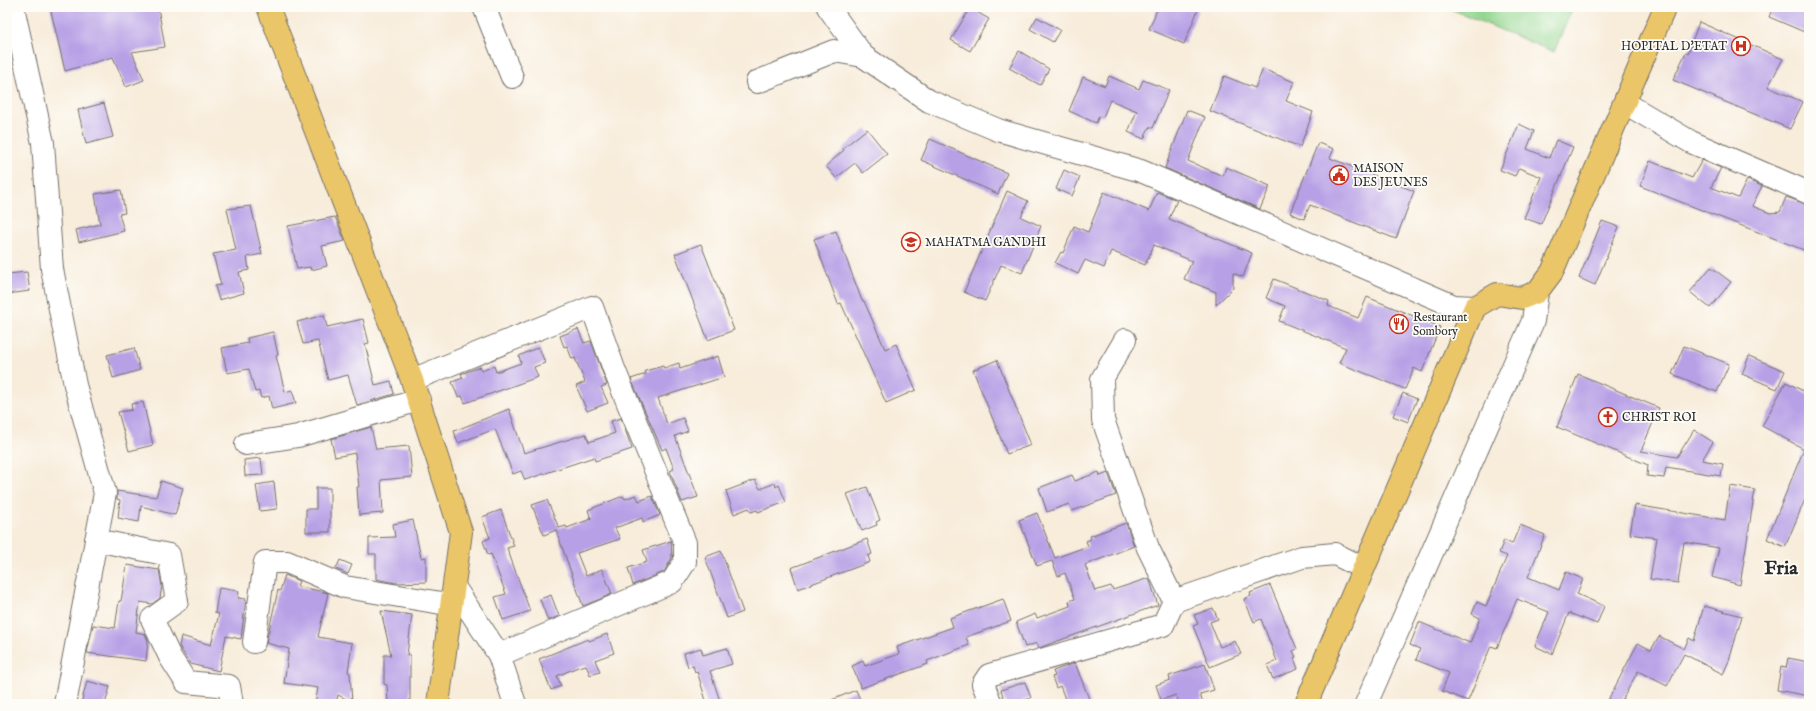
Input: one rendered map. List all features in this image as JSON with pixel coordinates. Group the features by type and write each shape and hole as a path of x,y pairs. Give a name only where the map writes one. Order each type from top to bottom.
{"main road":[{"path":"268,7 415,390 462,532 438,704"},
{"path":"1306,704 1475,307 1497,294 1522,298 1537,292 1552,272 1665,7"}],"street":[{"path":"12,7 43,143 52,269 75,385 105,492 65,704"},
{"path":"484,7 512,77"},
{"path":"828,7 863,56 928,101 998,130 1141,171 1454,306 1475,307"},
{"path":"757,82 834,51 863,56"},
{"path":"1625,103 1691,142 1809,193"},
{"path":"1366,704 1533,321 1537,292"},
{"path":"246,444 298,436 415,390 592,307 614,369 685,543 685,562 672,582 499,655"},
{"path":"1126,340 1102,379 1103,420 1148,548 1174,601"},
{"path":"96,540 170,555 178,601 152,619 170,657 186,682 229,686 232,704"},
{"path":"991,704 983,684 989,674 1163,625 1174,601 1302,557 1335,554 1363,568"},
{"path":"254,642 265,562 287,562 345,587 454,597 499,655 515,704"}],"green space":[{"path":"1446,7 1573,7 1554,52"}],"building":[{"path":"50,7 158,7 165,47 132,52 144,80 126,87 113,57 65,71"},
{"path":"1158,7 1190,7 1198,10 1184,44 1149,29"},
{"path":"1773,7 1809,7 1809,34 1769,17"},
{"path":"970,8 989,19 970,51 951,40"},
{"path":"1037,17 1060,30 1053,42 1030,29"},
{"path":"1699,22 1783,59 1768,87 1803,102 1790,129 1673,80 1686,52 1688,53"},
{"path":"1019,51 1049,69 1040,85 1009,68"},
{"path":"1263,69 1294,82 1286,101 1313,112 1300,147 1210,111 1224,76 1255,88"},
{"path":"1109,76 1139,89 1143,80 1169,90 1153,128 1149,127 1144,139 1128,132 1137,111 1110,100 1103,117 1099,116 1096,123 1069,111 1083,77 1105,86"},
{"path":"104,103 113,137 86,144 78,110"},
{"path":"1187,110 1205,117 1188,161 1223,176 1226,167 1270,186 1260,209 1165,168"},
{"path":"1519,124 1534,131 1527,149 1549,158 1556,140 1573,147 1541,224 1524,218 1541,177 1519,168 1515,176 1500,170"},
{"path":"867,129 887,154 863,173 855,163 836,178 826,166 844,150 843,148"},
{"path":"930,139 1007,173 998,194 921,160"},
{"name":"MAISON DES JEUNES","path":"1318,143 1334,149 1330,158 1414,191 1396,239 1310,205 1304,219 1290,213"},
{"path":"1702,160 1721,168 1711,187 1738,198 1747,180 1762,186 1752,206 1770,213 1780,212 1786,197 1809,205 1809,252 1640,186 1650,161 1692,178"},
{"path":"1064,170 1080,177 1072,196 1056,189"},
{"path":"121,190 125,213 119,214 124,231 79,242 76,230 100,224 95,194"},
{"path":"1007,191 1028,201 1021,217 1041,226 1022,273 1001,265 985,301 964,292"},
{"path":"1104,192 1149,211 1157,192 1177,200 1169,219 1252,253 1243,277 1233,273 1233,288 1216,305 1216,292 1184,279 1192,261 1154,245 1145,265 1111,251 1104,268 1085,260 1078,274 1055,263 1061,252 1063,253 1074,226 1088,232"},
{"path":"251,206 262,254 247,257 249,270 239,272 244,293 219,300 215,286 221,285 213,254 236,250 227,209"},
{"path":"335,217 345,241 322,246 327,266 311,270 310,267 297,269 288,226"},
{"path":"1602,221 1619,227 1595,285 1579,278"},
{"path":"836,231 862,301 864,301 885,349 896,344 916,390 886,403 841,303 838,304 814,239"},
{"path":"701,244 734,330 708,340 675,254"},
{"path":"1711,267 1731,282 1710,308 1690,292"},
{"path":"27,272 30,291 7,294 7,274"},
{"path":"1274,279 1329,301 1328,306 1358,318 1367,297 1440,327 1422,372 1414,368 1405,389 1339,363 1346,348 1279,321 1285,306 1266,298"},
{"path":"324,315 327,327 363,319 369,343 365,344 375,385 391,381 394,394 357,405 348,375 328,380 318,341 303,344 297,322"},
{"path":"578,329 584,343 591,341 607,385 601,387 608,403 587,411 576,386 585,382 575,358 572,359 567,346 564,347 560,336"},
{"path":"273,332 278,355 276,356 285,392 292,390 296,403 272,409 269,396 261,398 259,391 255,392 249,369 227,373 222,348 248,343 247,338"},
{"path":"1684,346 1729,364 1717,392 1672,374"},
{"path":"539,347 545,363 534,367 538,377 465,403 462,396 458,397 452,382 463,378 461,374 480,367 481,371 494,366 496,372 521,363 519,356"},
{"path":"134,348 140,370 113,378 107,355"},
{"path":"718,356 724,377 658,398 667,424 683,418 688,431 675,436 698,497 682,502 670,471 674,469 666,448 662,450 631,379 646,374 645,371 663,366 664,368 679,363 680,369"},
{"path":"1749,356 1785,371 1777,389 1742,374"},
{"path":"997,360 1031,445 1007,454 973,370"},
{"name":"CHRIST ROI","path":"1578,374 1659,408 1641,451 1677,457 1694,430 1713,442 1702,460 1723,464 1721,476 1666,467 1664,478 1647,476 1648,465 1557,427"},
{"path":"1786,382 1809,394 1809,490 1785,547 1767,539 1804,449 1762,426"},
{"path":"1403,393 1417,399 1408,422 1393,416"},
{"path":"143,402 153,445 129,451 118,412 132,410 131,404"},
{"path":"509,409 524,453 586,434 589,442 615,433 611,421 621,418 632,449 595,461 594,457 525,480 521,471 513,474 495,429 458,443 454,431"},
{"path":"371,427 376,449 409,446 412,477 381,480 383,513 359,515 357,487 359,487 355,453 335,457 331,439"},
{"path":"261,458 263,475 245,476 244,460"},
{"path":"1099,472 1100,476 1108,473 1116,495 1072,511 1069,504 1047,512 1039,488 1072,475 1075,481"},
{"path":"755,480 760,489 775,483 776,487 779,485 786,502 758,512 757,510 751,512 749,508 734,514 726,491"},
{"path":"161,481 183,488 175,515 141,506 139,522 118,518 120,500 117,499 117,491 156,497"},
{"path":"274,482 277,509 260,511 256,485"},
{"path":"1730,486 1755,490 1740,585 1712,577 1719,548 1684,542 1678,583 1650,579 1657,538 1630,534 1635,505 1725,520"},
{"path":"867,487 880,520 876,522 877,525 862,531 847,494"},
{"path":"316,488 330,488 330,532 306,532 306,509 316,509"},
{"path":"636,495 639,501 652,496 660,515 643,522 642,518 615,528 620,539 577,553 586,576 602,569 612,594 583,606 556,530 544,535 532,505 547,500 559,528 566,526 567,528 591,519 588,510 623,496 625,499"},
{"path":"501,510 514,546 507,548 530,611 503,620 495,597 506,594 491,554 488,555 483,541 490,538 482,517"},
{"path":"1037,513 1055,558 1088,546 1086,541 1091,539 1090,536 1126,523 1134,546 1085,565 1095,591 1111,586 1113,590 1149,578 1158,605 1039,648 1037,643 1025,647 1016,622 1035,614 1037,618 1070,606 1069,601 1075,599 1065,573 1058,576 1052,561 1037,566 1019,520"},
{"path":"413,520 421,558 426,557 426,582 395,583 376,579 376,554 369,554 369,538 395,537 393,524"},
{"path":"1520,525 1545,535 1528,577 1559,590 1566,572 1583,579 1577,594 1604,606 1597,624 1569,613 1552,654 1535,646 1549,612 1517,599 1497,648 1491,646 1468,701 1442,691 1449,673 1416,660 1420,649 1410,645 1419,622 1470,643 1480,618 1472,614 1477,602 1486,606 1507,556 1499,553 1504,540 1512,544"},
{"path":"867,539 872,554 868,556 870,562 798,589 791,568"},
{"path":"671,541 672,558 664,572 633,585 628,568 647,562 643,550"},
{"path":"721,551 743,612 727,618 705,557"},
{"path":"340,560 352,565 348,574 336,569"},
{"path":"127,565 159,570 162,586 160,598 152,604 140,602 136,632 145,634 148,641 146,661 87,653 93,625 115,628"},
{"path":"285,575 299,581 297,586 328,593 318,637 352,643 348,672 350,673 352,702 338,695 336,704 315,704 318,688 284,683 289,649 266,643 278,590 280,591"},
{"path":"1270,585 1297,649 1293,651 1296,657 1294,658 1298,669 1273,679 1267,665 1277,661 1261,619 1254,622 1244,599 1251,596 1250,593"},
{"path":"219,588 239,591 238,598 246,599 241,639 226,636 219,671 190,664 179,646 181,636 211,645 219,614 215,613"},
{"path":"551,595 559,616 548,621 540,599"},
{"path":"1003,599 1011,621 966,637 969,645 927,661 928,664 861,688 852,666 863,661 865,666 899,654 897,647 953,627 950,618"},
{"path":"1704,606 1742,616 1729,661 1723,674 1684,654 1667,686 1638,671 1620,704 1606,704 1638,643 1651,650 1659,636 1684,649 1689,638 1694,641"},
{"path":"1213,608 1218,619 1210,622 1220,647 1235,641 1241,654 1210,667 1193,626 1198,624 1194,615"},
{"path":"381,611 412,615 407,655 410,655 410,704 388,704 387,685 384,684 384,655 391,655"},
{"path":"607,634 614,653 595,660 600,672 590,675 586,665 578,667 557,676 561,686 551,690 539,659 588,639 589,641"},
{"path":"701,648 703,655 727,648 732,664 710,671 721,704 707,704 697,671 695,672 693,666 688,667 684,653"},
{"path":"1788,658 1809,662 1809,696 1777,690 1781,667 1786,668"},
{"path":"1075,663 1091,704 1067,704 1060,686 1056,688 1052,677 1055,676 1053,671"},
{"path":"1205,664 1214,690 1200,694 1203,704 1179,704 1176,695 1161,700 1156,685 1170,680 1169,676"},
{"path":"87,681 110,687 105,704 81,704"},
{"path":"1025,682 1031,698 1022,701 1023,704 1006,704 1001,690"},
{"path":"856,690 862,704 822,704"}],"place":[{"name":"HOPITAL D'ETAT","path":"1741,46"},
{"name":"MAISON DES JEUNES","path":"1339,175"},
{"name":"MAHATMA GANDHI","path":"911,242"},
{"name":"Restaurant Sombory","path":"1399,324"},
{"name":"CHRIST ROI","path":"1608,417"}],"district":[{"name":"Fria","path":"1781,567"}]}
